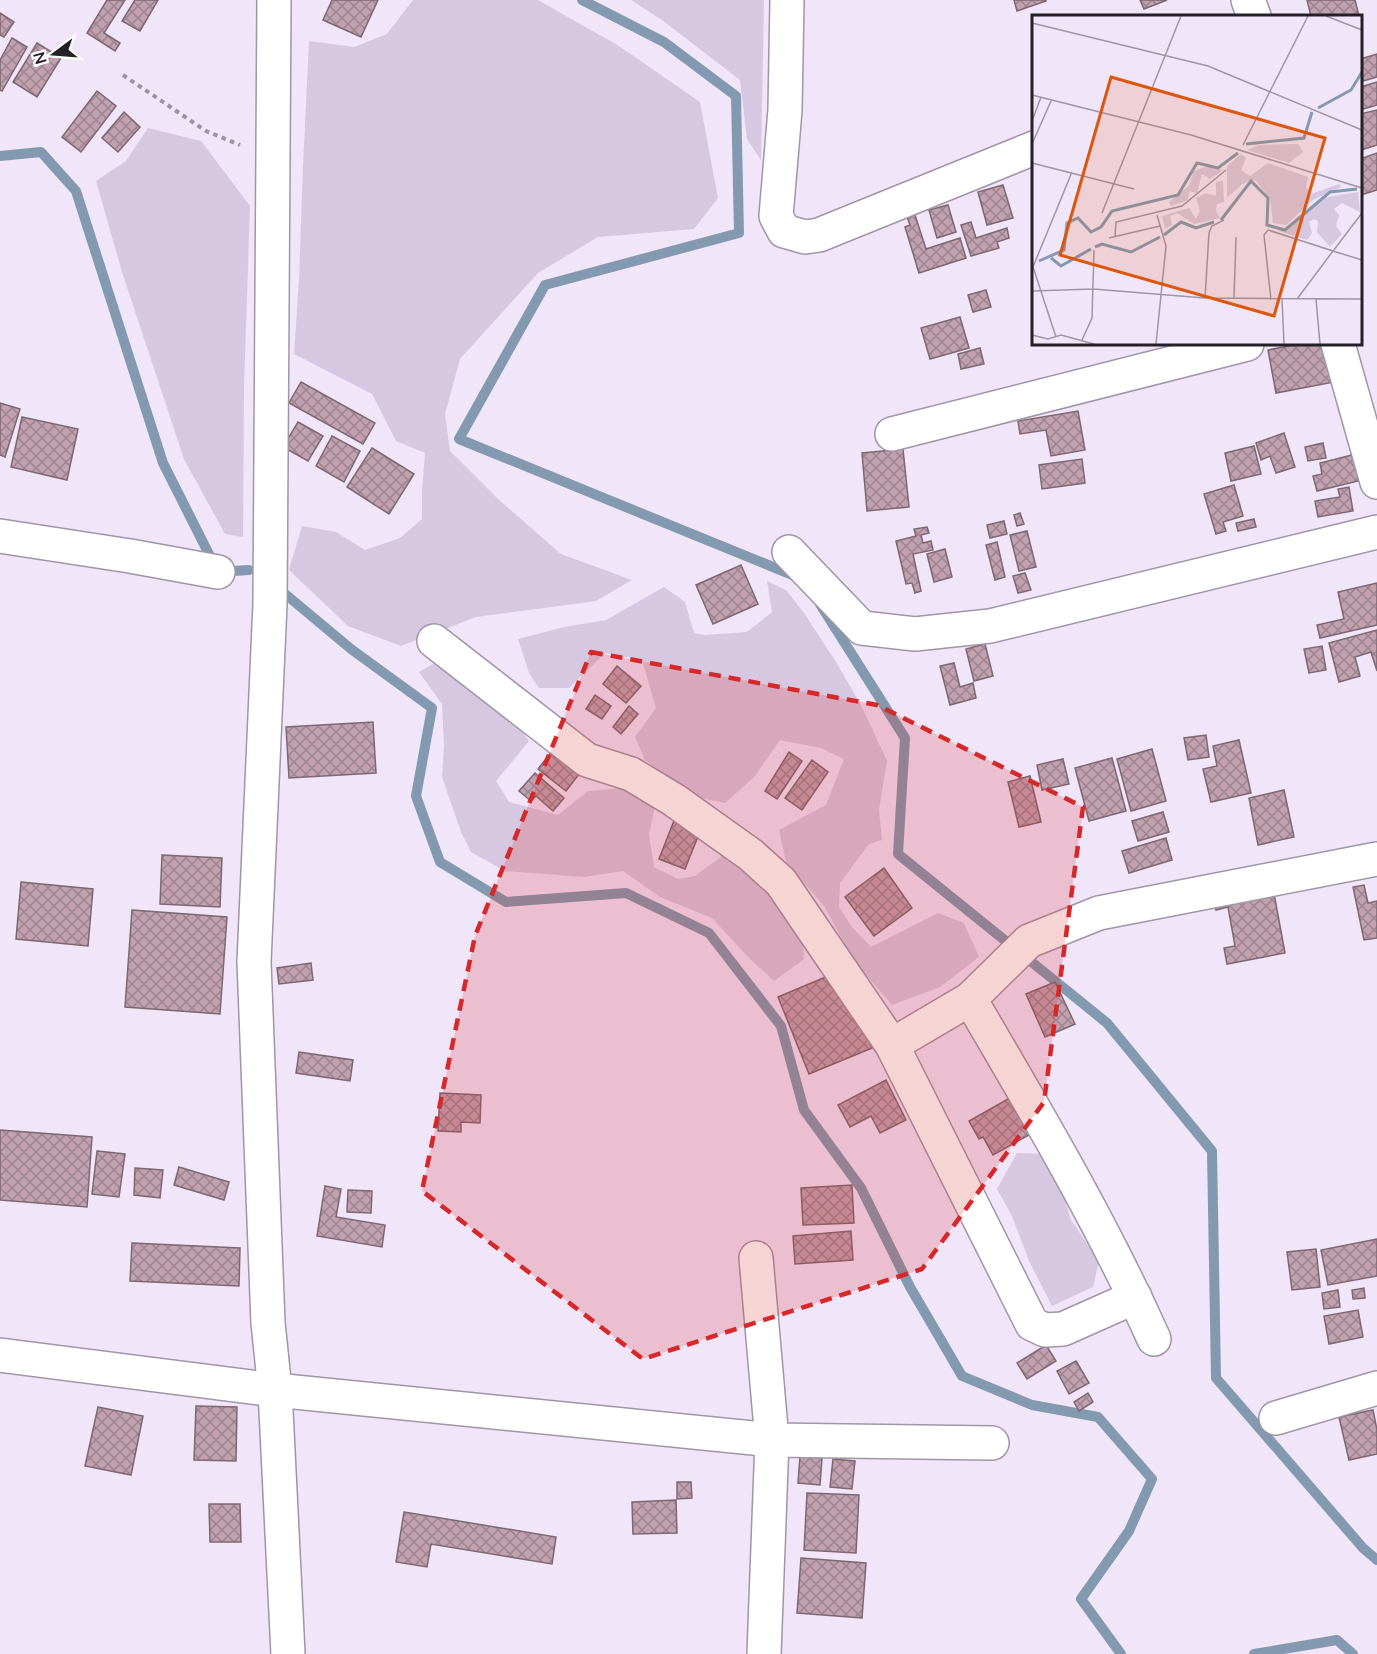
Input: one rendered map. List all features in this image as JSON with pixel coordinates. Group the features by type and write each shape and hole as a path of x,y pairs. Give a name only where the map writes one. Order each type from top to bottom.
{"street":[{"path":"274,0 270,604 254,962 268,1323 275,1390 288,1654"},
{"path":"787,0 785,110 777,216 784,231 804,237 819,235 1032,149"},
{"path":"1248,0 1254,15"},
{"path":"892,434 1243,345"},
{"path":"1338,345 1377,482"},
{"path":"789,552 862,628 915,634 990,626 1377,532"},
{"path":"0,536 218,572"},
{"path":"434,641 587,760 631,774 674,800 758,861 781,882 892,1045 1032,1324 1044,1330 1063,1329 1135,1297"},
{"path":"892,1045 970,999 1029,942 1099,914 1377,859"},
{"path":"970,999 1083,1196 1154,1339"},
{"path":"756,1258 772,1440 764,1654"},
{"path":"0,1355 275,1390 772,1440 992,1443"},
{"path":"1276,1418 1377,1388"}],"path":[{"path":"123,75 206,131 238,145 273,151"}],"highlighted area":[{"path":"591,652 877,705 1083,807 1044,1102 922,1269 643,1359 422,1191 475,936"}],"shaded area":[{"path":"413,0 538,0 619,46 700,102 718,198 694,229 598,237 538,273 460,359 445,414 450,451 499,500 561,554 632,580 596,601 476,617 401,646 348,626 289,570 302,526 336,532 365,550 400,538 422,519 425,453 396,441 372,394 294,354 309,41 354,47 387,34"},
{"path":"631,0 764,0 761,160 747,139 740,80 662,20"},
{"path":"148,128 201,141 250,206 244,388 243,537 225,534 184,459 122,272 96,181 126,161"},
{"path":"767,581 786,590 804,613 861,705 887,761 879,810 882,840 869,844 840,883 839,907 852,927 871,947 938,913 964,923 979,957 940,987 892,1005 854,961 824,906 786,862 779,830 826,805 844,759 821,748 780,740 755,776 725,803 695,797 645,760 635,737 656,708 642,660 605,653 569,688 539,688 529,673 518,639 564,627 606,620 664,587 685,602 694,633 705,635 747,632 772,612"},
{"path":"440,660 510,714 529,741 496,781 509,802 558,815 588,791 623,788 656,802 649,834 654,867 678,879 695,876 722,856 787,905 803,938 804,959 774,981 712,918 660,897 623,871 584,877 505,871 471,852 461,832 442,777 444,746 442,704 419,672"},
{"path":"1017,1153 1051,1154 1071,1220 1099,1261 1093,1287 1052,1306 1029,1261 1012,1216 997,1189"}],"building":[{"path":"107,0 125,0 104,33 120,43 115,51 87,33"},
{"path":"135,0 158,0 140,31 122,21"},
{"path":"332,0 378,0 361,37 323,20"},
{"path":"1014,0 1046,0 1046,1 1017,11"},
{"path":"1140,0 1167,0 1144,9"},
{"path":"1307,0 1355,0 1359,15 1311,15"},
{"path":"0,13 14,22 4,37 0,35"},
{"path":"12,38 27,47 2,91 0,90 0,60"},
{"path":"37,43 61,58 37,97 13,82"},
{"path":"1377,54 1377,77 1362,81 1362,58"},
{"path":"1377,82 1377,105 1362,109 1362,86"},
{"path":"97,91 116,106 81,152 62,137"},
{"path":"1377,110 1377,145 1362,150 1362,114"},
{"path":"124,112 140,127 118,152 102,138"},
{"path":"1377,153 1377,190 1362,195 1362,158"},
{"path":"1003,185 1013,218 987,225 978,192"},
{"path":"948,205 956,232 937,238 929,210"},
{"path":"914,212 926,249 960,238 966,258 919,273 905,227 910,225 906,214"},
{"path":"971,222 976,238 1007,228 1009,238 997,242 999,248 971,256 961,225"},
{"path":"986,290 991,307 973,312 968,295"},
{"path":"960,317 969,348 930,359 921,328"},
{"path":"1294,345 1326,345 1334,382 1276,393 1268,350"},
{"path":"980,348 984,364 961,369 958,354"},
{"path":"301,382 375,423 363,444 289,403"},
{"path":"0,403 20,409 5,457 0,455"},
{"path":"1078,411 1085,450 1051,456 1046,430 1020,434 1018,421"},
{"path":"22,417 78,429 67,480 11,467"},
{"path":"298,422 323,436 308,461 283,447"},
{"path":"1284,433 1295,467 1276,473 1270,456 1261,460 1256,443"},
{"path":"332,436 360,451 344,482 316,466"},
{"path":"1323,443 1326,458 1308,461 1305,447"},
{"path":"1254,446 1261,474 1231,481 1225,453"},
{"path":"372,448 414,474 389,514 347,487"},
{"path":"903,449 909,507 867,511 862,453"},
{"path":"1356,454 1362,480 1317,491 1313,476 1322,474 1320,463"},
{"path":"1082,459 1085,483 1042,489 1039,465"},
{"path":"1234,485 1243,516 1223,522 1226,531 1216,534 1204,494"},
{"path":"1349,487 1353,511 1318,517 1315,501 1340,497 1338,489"},
{"path":"1020,513 1024,524 1017,526 1014,515"},
{"path":"1254,519 1256,527 1238,531 1236,523"},
{"path":"1004,521 1007,534 990,538 987,525"},
{"path":"927,527 929,533 921,535 923,543 931,541 933,550 913,554 921,591 915,593 912,583 906,584 896,541 916,536 914,529"},
{"path":"1027,531 1036,567 1019,571 1010,535"},
{"path":"997,542 1005,577 995,580 986,545"},
{"path":"945,549 952,577 934,582 927,554"},
{"path":"741,565 758,604 713,624 696,585"},
{"path":"1025,573 1031,590 1018,593 1013,576"},
{"path":"1377,583 1377,625 1320,638 1317,625 1344,619 1338,592"},
{"path":"1377,630 1377,671 1371,652 1355,657 1360,676 1339,682 1329,643"},
{"path":"985,644 993,676 974,681 966,649"},
{"path":"1322,646 1326,670 1309,673 1304,649"},
{"path":"954,663 960,687 973,683 976,698 950,705 940,666"},
{"path":"617,666 641,686 626,703 603,684"},
{"path":"595,695 611,706 602,719 586,709"},
{"path":"629,706 638,714 621,734 613,727"},
{"path":"373,722 376,773 289,778 286,727"},
{"path":"1206,735 1209,757 1188,760 1184,738"},
{"path":"1239,740 1251,793 1211,802 1203,769 1217,766 1213,746"},
{"path":"1152,749 1166,801 1131,811 1117,759"},
{"path":"552,751 580,773 566,791 538,769"},
{"path":"789,752 802,761 777,799 765,791"},
{"path":"1112,758 1126,811 1089,821 1075,768"},
{"path":"1063,759 1069,784 1042,790 1037,765"},
{"path":"812,760 828,772 802,810 785,798"},
{"path":"535,773 564,798 553,811 536,796 531,801 519,791"},
{"path":"1030,776 1041,822 1019,827 1008,782"},
{"path":"1284,790 1294,837 1258,845 1249,798"},
{"path":"1163,812 1169,832 1138,841 1132,821"},
{"path":"675,818 701,829 685,869 659,859"},
{"path":"1166,838 1172,860 1129,873 1122,851"},
{"path":"162,855 222,858 220,907 160,904"},
{"path":"884,868 912,908 874,936 845,897"},
{"path":"21,882 93,889 88,946 16,939"},
{"path":"1364,885 1368,903 1377,901 1377,938 1364,940 1353,887"},
{"path":"1273,888 1285,953 1227,964 1224,948 1235,946 1228,907 1216,910 1214,900"},
{"path":"132,910 227,917 220,1014 125,1007"},
{"path":"311,963 313,980 279,984 277,968"},
{"path":"840,971 872,1048 809,1074 778,997"},
{"path":"1055,982 1075,1024 1045,1037 1026,994"},
{"path":"299,1052 353,1060 350,1081 296,1073"},
{"path":"886,1080 906,1120 880,1133 871,1116 850,1127 838,1105"},
{"path":"440,1093 481,1095 480,1123 461,1122 461,1132 438,1131"},
{"path":"1015,1095 1036,1131 993,1155 983,1137 979,1139 969,1121"},
{"path":"0,1130 92,1137 87,1207 0,1200"},
{"path":"97,1151 125,1154 119,1197 92,1194"},
{"path":"179,1167 229,1182 224,1200 174,1185"},
{"path":"135,1168 163,1170 160,1198 134,1195"},
{"path":"852,1185 854,1223 803,1225 801,1188"},
{"path":"325,1186 341,1189 336,1217 385,1225 382,1247 317,1236"},
{"path":"348,1190 372,1191 371,1213 347,1212"},
{"path":"851,1231 853,1260 795,1264 793,1236"},
{"path":"1377,1239 1377,1276 1328,1285 1321,1250"},
{"path":"132,1243 240,1248 239,1286 130,1281"},
{"path":"1316,1249 1320,1287 1292,1290 1287,1252"},
{"path":"1364,1288 1365,1298 1353,1299 1352,1290"},
{"path":"1338,1290 1340,1307 1324,1309 1322,1293"},
{"path":"1358,1310 1363,1337 1329,1344 1324,1316"},
{"path":"1046,1345 1056,1361 1027,1379 1017,1363"},
{"path":"1076,1361 1089,1383 1069,1394 1057,1371"},
{"path":"1088,1393 1093,1402 1079,1411 1074,1402"},
{"path":"196,1406 237,1407 236,1461 194,1460"},
{"path":"98,1407 143,1416 131,1475 85,1466"},
{"path":"1373,1410 1377,1430 1377,1454 1349,1460 1339,1417"},
{"path":"800,1456 822,1458 820,1485 798,1483"},
{"path":"833,1459 855,1461 852,1489 830,1487"},
{"path":"677,1482 691,1482 692,1498 677,1499"},
{"path":"807,1493 859,1495 856,1553 804,1550"},
{"path":"676,1500 677,1533 633,1534 632,1502"},
{"path":"209,1504 240,1504 241,1542 210,1542"},
{"path":"404,1512 556,1537 552,1564 431,1544 427,1567 396,1562"},
{"path":"801,1558 866,1563 862,1618 797,1613"}],"waterway":[{"path":"582,0 664,42 736,96 739,233 545,285 459,439 800,578"},
{"path":"0,156 41,152 76,191 163,463 218,572 249,570"},
{"path":"284,593 351,649 432,708 416,796 440,862 506,902 626,893 709,933 781,1026 804,1110 861,1188 910,1287 962,1376 1032,1405 1098,1417 1152,1479 1129,1531 1081,1599 1121,1654"},
{"path":"820,604 905,738 898,854 1107,1023 1212,1151 1216,1378 1363,1548 1377,1560"},
{"path":"1254,1654 1337,1640 1353,1654"}]}
